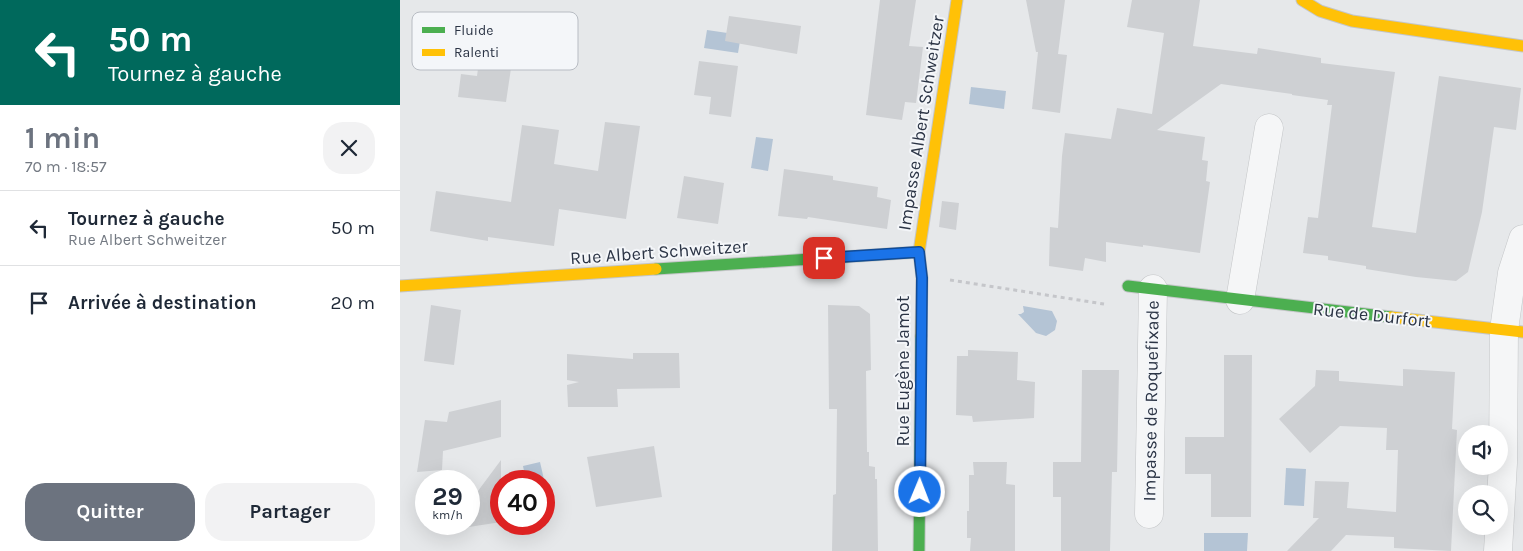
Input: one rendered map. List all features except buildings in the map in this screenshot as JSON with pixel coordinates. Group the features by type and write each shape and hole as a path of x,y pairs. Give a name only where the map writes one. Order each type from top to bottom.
{"street":[{"name":"Impasse Albert Schweitzer","path":"919,252 957,0"},
{"path":"1302,0 1320,11 1352,21 1523,46"},
{"path":"1240,300 1269,128"},
{"path":"1498,551 1513,331 1512,273 1523,239"},
{"name":"Rue Eugène Jamot","path":"919,252 922,278 919,551"},
{"name":"Rue Albert Schweitzer","path":"400,286 919,252"},
{"name":"Rue de Durfort","path":"1140,287 1513,331"},
{"name":"Impasse de Roquefixade","path":"1140,287 1149,514"}],"path":[{"path":"922,278 939,278 1110,305 1140,287"}],"water":[{"path":"707,30 741,35 738,53 704,48"},
{"path":"971,87 1006,91 1004,109 969,104"},
{"path":"756,137 773,139 768,171 751,168"},
{"path":"1023,306 1052,311 1057,321 1055,330 1046,336 1036,333 1018,314 1024,312"},
{"path":"540,462 542,470 524,470 523,466"},
{"path":"1286,468 1306,469 1304,506 1284,505"},
{"path":"1204,533 1248,533 1247,551 1204,551"}],"traffic: fast":[{"path":"656,269 919,252"},
{"path":"1128,286 1391,317"},
{"path":"919,551 921,336"}],"traffic: slow":[{"path":"921,336 922,278 919,252 957,0"},
{"path":"1302,0 1320,11 1352,21 1523,46"},
{"path":"400,286 656,269"},
{"path":"1391,317 1523,332"}],"route":[{"path":"824,258 919,252 922,278 920,492"}]}
